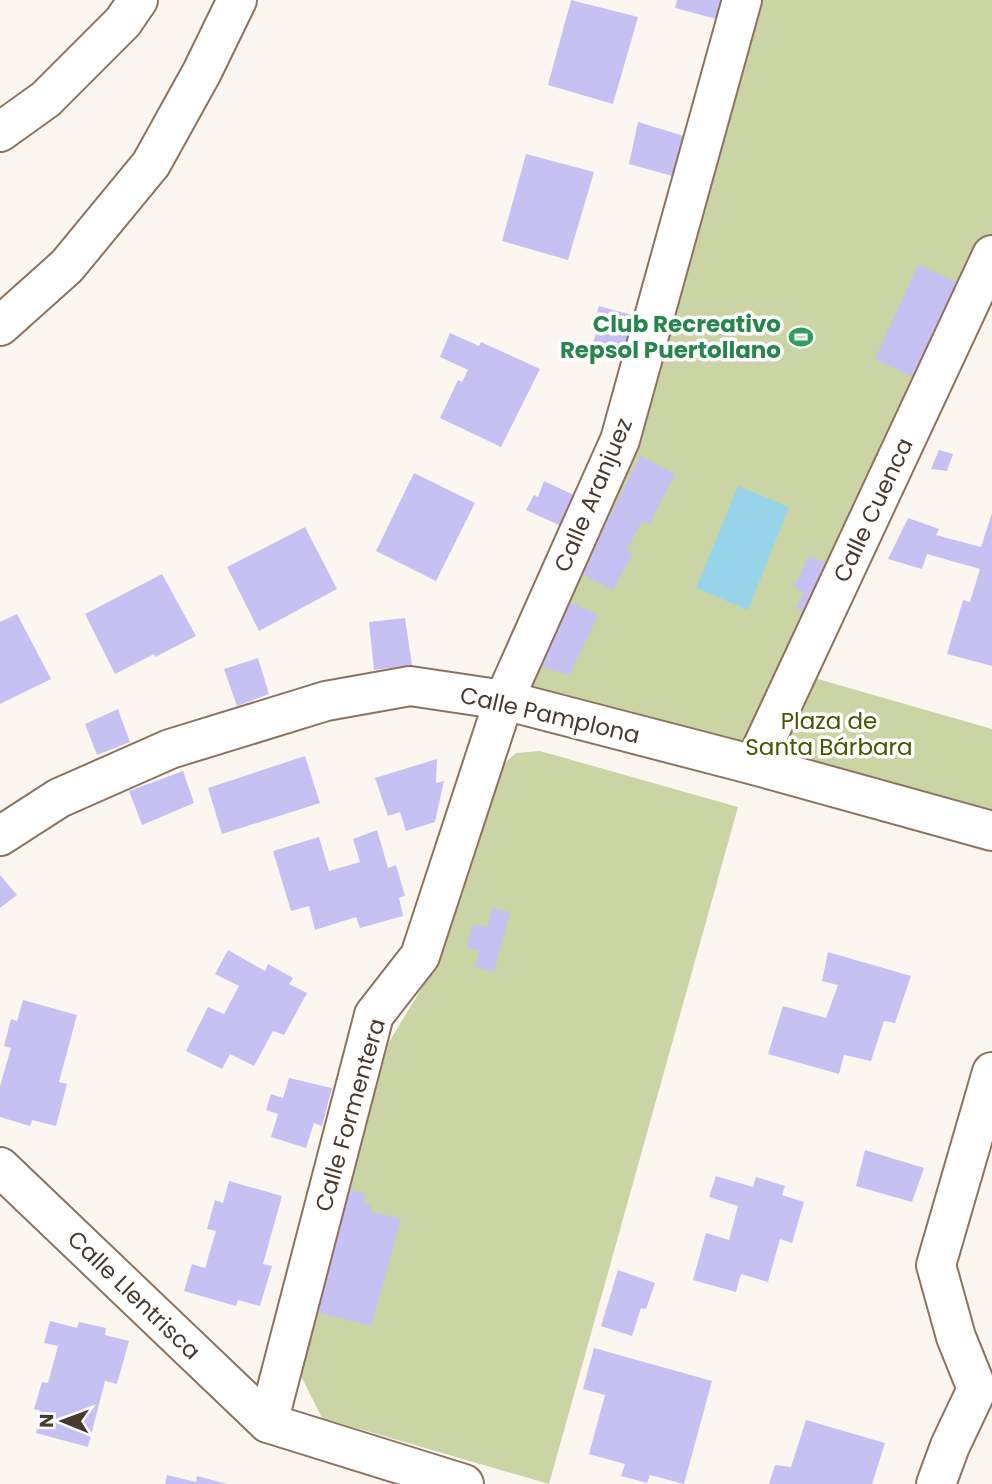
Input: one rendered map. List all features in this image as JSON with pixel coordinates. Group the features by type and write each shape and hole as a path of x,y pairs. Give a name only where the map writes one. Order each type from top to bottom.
{"street":[{"path":"0,132 46,99 123,22 138,0"},
{"path":"0,326 67,266 151,164 202,72 237,0"},
{"name":"Calle Aranjuez","path":"504,700 620,440 741,0"},
{"name":"Calle Cuenca","path":"754,765 992,256"},
{"name":"Calle Pamplona","path":"0,836 59,798 170,749 326,701 410,687 504,700 992,831"},
{"name":"Calle Formentera","path":"268,1423 374,1015 420,956 504,700"},
{"path":"936,1484 950,1446 984,1385 956,1337 936,1265 992,1072"},
{"name":"Calle Llentrisca","path":"0,1167 268,1423"},
{"path":"268,1423 464,1484"}],"green space":[{"name":"Club Recreativo Repsol Puertollano","path":"742,0 992,0 992,255 797,673 992,729 992,831 504,700 620,440"},
{"path":"540,751 738,807 549,1484 322,1418 296,1366 389,1042 437,963 499,768 516,753"}],"water":[{"path":"738,486 789,507 748,610 696,588"}],"building":[{"path":"571,0 638,17 613,104 548,85"},
{"path":"677,0 726,0 720,20 675,8"},
{"path":"638,122 687,137 676,177 629,164"},
{"path":"526,154 594,172 568,260 502,241"},
{"path":"918,265 959,283 916,378 875,359"},
{"path":"599,306 635,316 624,354 592,345 599,326 594,324"},
{"path":"450,333 479,346 481,342 540,369 501,447 440,418 458,380 462,382 468,370 440,357"},
{"path":"939,450 953,454 947,471 931,469"},
{"path":"640,456 675,474 649,524 642,521 626,550 633,553 613,590 581,574"},
{"path":"414,473 475,503 436,581 376,551"},
{"path":"544,481 576,496 561,526 526,510 534,495 538,497"},
{"path":"992,513 992,666 947,654 963,600 970,602 980,569 927,554 922,569 888,559 908,518 939,529 936,535 981,547"},
{"path":"305,527 337,589 259,631 227,567"},
{"path":"809,556 831,565 809,615 796,608 804,593 794,587"},
{"path":"162,574 196,636 115,674 85,614"},
{"path":"568,601 598,615 569,675 539,666"},
{"path":"17,614 51,679 0,704 0,622"},
{"path":"405,618 412,665 374,670 369,622"},
{"path":"258,658 269,694 237,706 224,669"},
{"path":"118,709 130,742 97,755 85,724"},
{"path":"305,756 320,803 222,834 208,788"},
{"path":"437,759 436,783 444,781 435,822 406,831 400,812 388,816 375,778"},
{"path":"183,771 194,803 142,825 129,791"},
{"path":"377,830 388,868 396,865 405,896 399,898 403,916 360,928 356,917 315,930 309,906 291,911 273,851 319,837 329,871 360,862 353,839"},
{"path":"0,875 17,895 0,908"},
{"path":"492,908 510,912 494,972 475,967 479,951 466,947 473,924 487,928"},
{"path":"228,950 265,971 268,964 293,978 289,984 307,993 284,1035 273,1031 254,1066 230,1054 222,1069 186,1051 208,1007 224,1014 239,986 215,974"},
{"path":"828,952 911,976 895,1023 884,1021 871,1061 844,1055 839,1074 768,1054 783,1006 826,1018 838,985 822,981"},
{"path":"23,1000 77,1015 59,1082 67,1084 56,1126 32,1120 30,1126 0,1117 0,1086 11,1048 4,1046 11,1019 17,1021"},
{"path":"289,1078 332,1088 322,1126 314,1123 306,1148 271,1137 278,1114 266,1110 271,1094 283,1098"},
{"path":"865,1150 924,1168 912,1202 856,1186"},
{"path":"716,1176 753,1187 756,1177 785,1186 782,1195 804,1202 792,1243 780,1239 768,1282 741,1274 736,1292 693,1280 706,1233 729,1240 738,1206 709,1197"},
{"path":"229,1181 282,1196 263,1264 272,1266 260,1306 238,1300 236,1306 184,1291 192,1264 205,1268 216,1231 207,1229 215,1200 223,1203"},
{"path":"347,1189 366,1194 363,1203 371,1205 370,1211 401,1219 371,1326 311,1311"},
{"path":"618,1270 655,1283 646,1309 641,1308 632,1336 601,1326"},
{"path":"50,1321 77,1328 79,1322 106,1328 105,1335 129,1341 117,1384 105,1381 88,1447 36,1433 41,1411 34,1409 42,1382 48,1383 58,1346 44,1343"},
{"path":"594,1348 712,1381 684,1484 650,1475 647,1483 621,1476 625,1464 589,1454 605,1395 583,1389"},
{"path":"806,1420 885,1443 872,1484 769,1484 775,1465 791,1467"},
{"path":"167,1475 196,1482 197,1476 227,1484 165,1484"}],"place":[{"name":"Club Recreativo Repsol Puertollano","path":"801,337"}],"park label":[{"name":"Plaza de Santa Bárbara","path":"829,734"}]}
